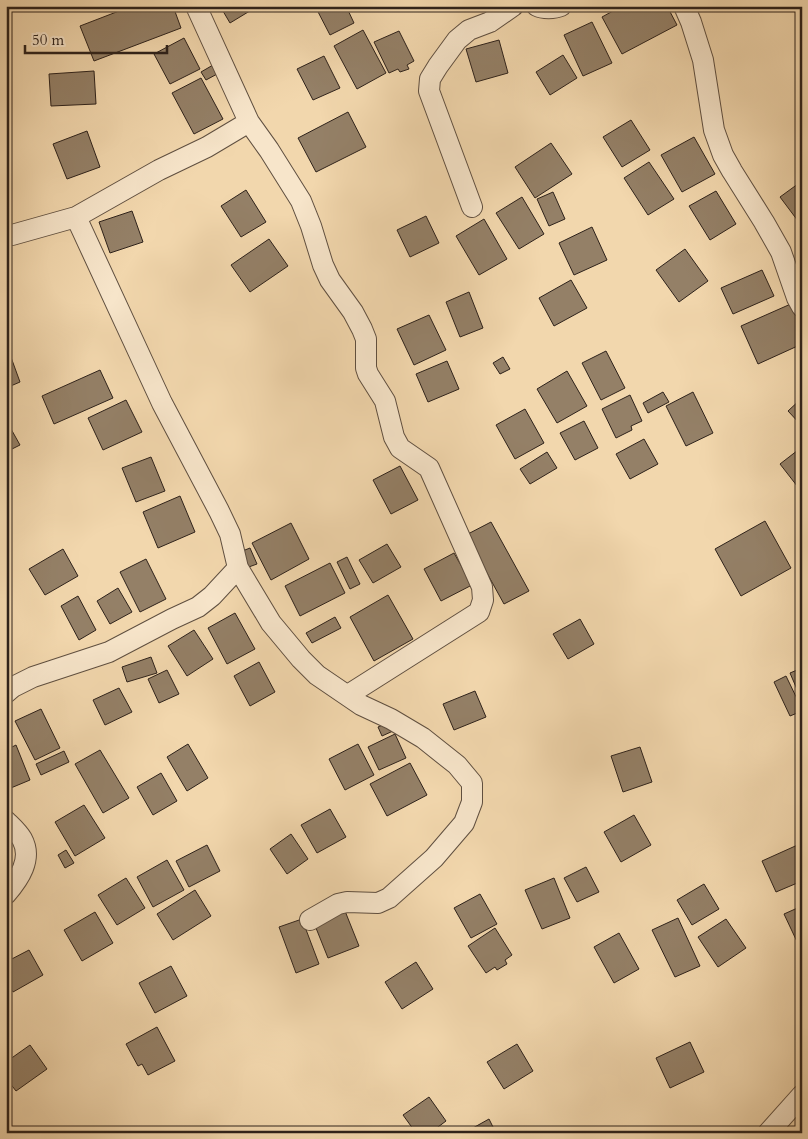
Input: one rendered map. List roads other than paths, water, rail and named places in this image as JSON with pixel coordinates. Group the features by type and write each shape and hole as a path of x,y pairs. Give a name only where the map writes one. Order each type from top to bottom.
{"street":[{"path":"196,6 250,122 302,202 330,280 353,312 362,329 366,339 366,368 385,401 394,437 400,448 429,468 482,587 483,600 479,612 348,695"},
{"path":"472,207 429,91 430,80 457,40 469,30 490,22 513,6"},
{"path":"537,6 540,8 556,8 561,6"},
{"path":"684,6 703,60 714,130 723,155 781,252 802,307"},
{"path":"6,235 76,217 159,170 206,148 250,122"},
{"path":"76,217 162,403 220,511 230,534 238,568 271,623 317,675 361,705 391,719 423,738 457,765 472,783 472,802 464,823 434,858 389,898 378,903 348,902 338,904 310,920"},
{"path":"6,693 13,687 33,677 109,652 198,607 212,596 238,568"},
{"path":"6,820 22,839 26,852 25,865 16,883 6,894"},
{"path":"768,1133 802,1095"}]}
